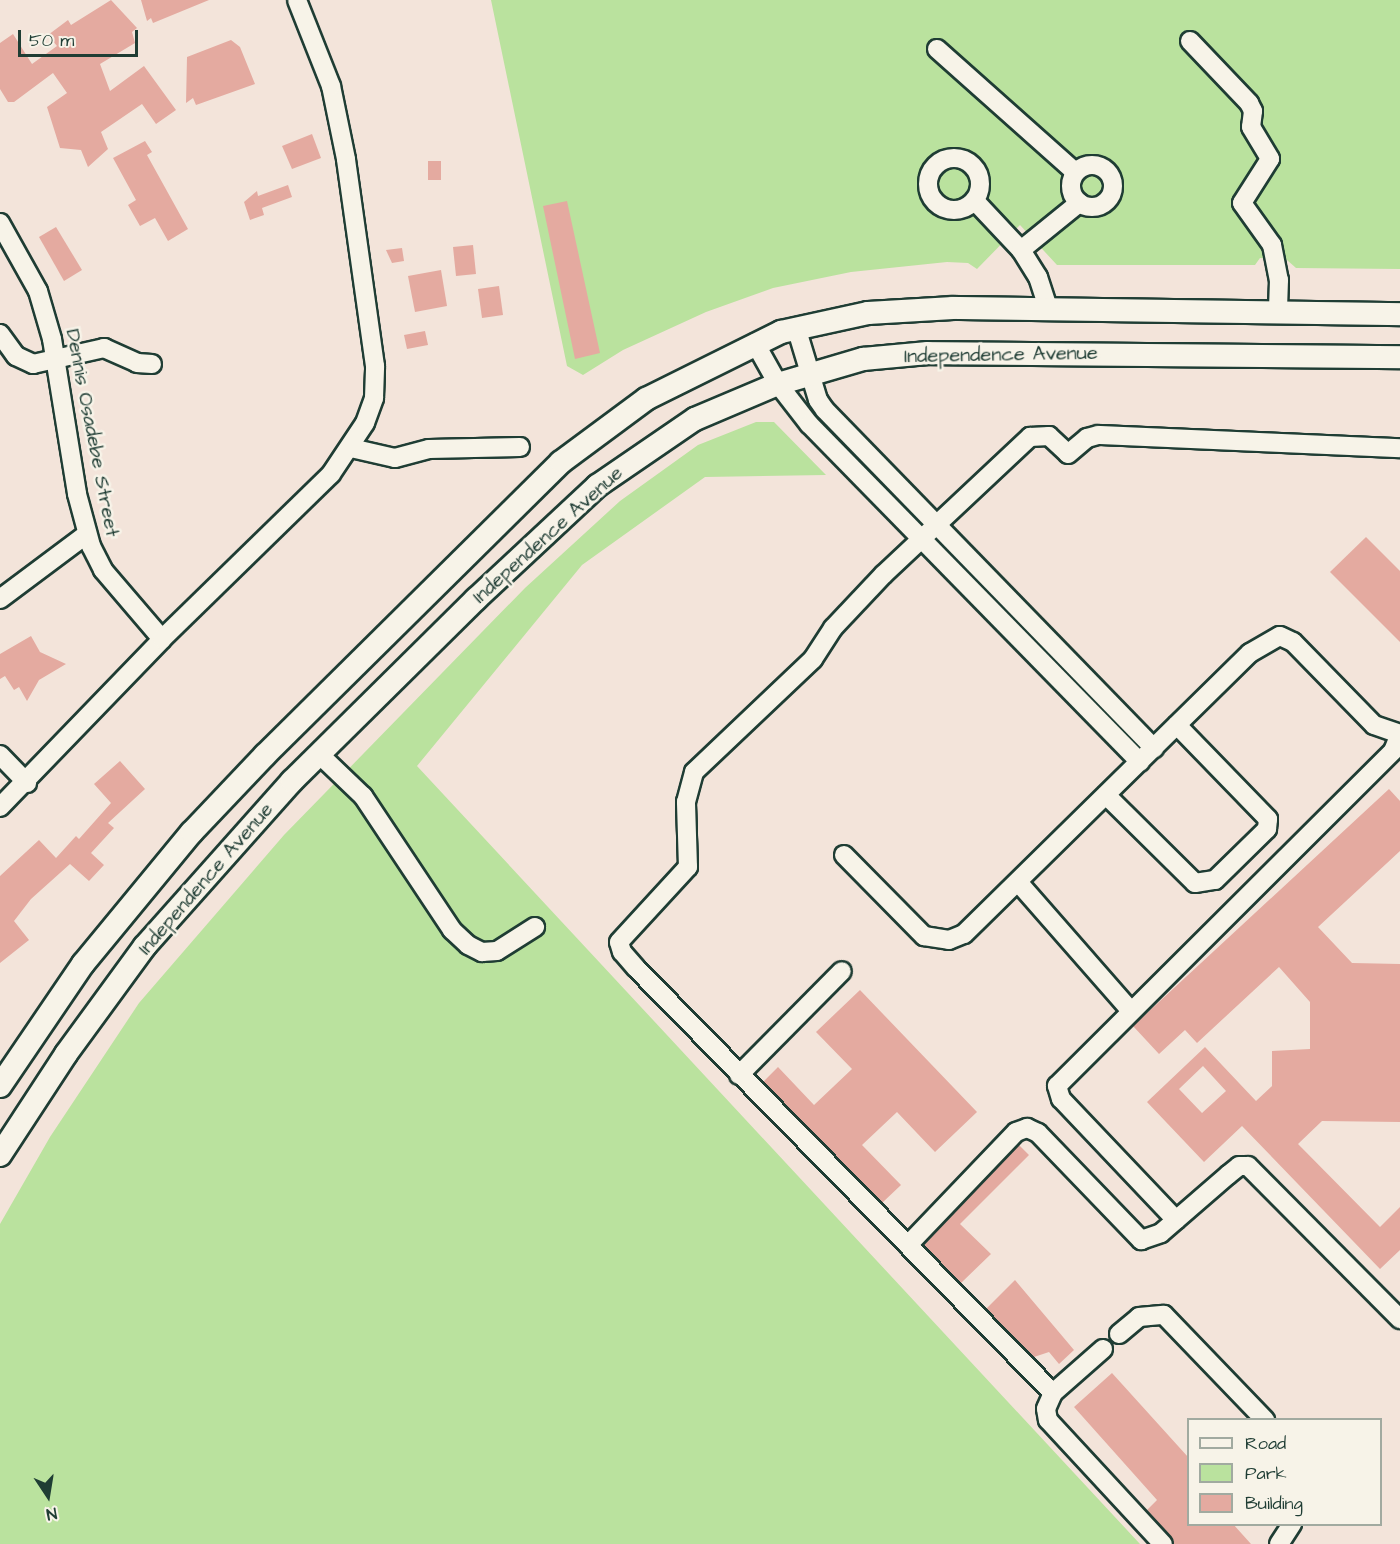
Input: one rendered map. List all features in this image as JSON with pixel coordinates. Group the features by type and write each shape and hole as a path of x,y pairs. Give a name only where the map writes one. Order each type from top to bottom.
{"main road":[{"name":"Independence Avenue","path":"0,1086 83,964 192,832 265,755 553,470 646,399 755,343 796,327 868,313 953,308 1400,314"},
{"name":"Independence Avenue","path":"0,1155 66,1054 145,946 218,861 319,754 597,486 695,419 778,384 863,359 928,353 1400,357"}],"street":[{"path":"0,807 27,783 162,639 331,474 351,447 374,398 375,366 346,159 331,86 297,0"},
{"path":"1190,41 1249,103 1253,111 1251,127 1270,159 1242,203 1272,245 1279,280 1278,313"},
{"path":"937,49 1075,172"},
{"path":"1021,250 1079,203 1101,205 1111,194 1113,180 1104,168 1097,165 1075,172"},
{"path":"1075,172 1070,186 1079,203"},
{"path":"975,201 1021,250 1038,277 1049,310"},
{"name":"Dennis Osadebe Street","path":"0,223 38,291 55,358 87,534 103,570 162,639"},
{"path":"796,327 810,375 825,410 1154,748"},
{"path":"0,334 24,362 33,364 104,348 137,363 152,364"},
{"path":"755,343 778,384 809,424 1140,762"},
{"path":"1053,1393 636,968 622,952 619,942 688,867 686,802 694,772 813,659 834,628 935,524 1000,463 1037,435 1049,435 1068,453 1098,435 1400,448"},
{"path":"351,447 395,458 429,449 520,447"},
{"path":"0,599 87,534"},
{"path":"844,855 924,936 936,940 964,934 1250,653 1280,636 1293,642 1374,725 1400,734 1393,751 1060,1080 1057,1090 1176,1220"},
{"path":"1106,795 1195,883 1215,880 1267,829 1268,819 1177,725"},
{"path":"319,754 363,796 452,930 468,945 482,952 496,951 535,927"},
{"path":"0,755 27,783"},
{"path":"1018,882 1130,1010"},
{"path":"739,1075 842,971"},
{"path":"908,1245 1016,1132 1027,1128 1038,1133 1141,1240 1151,1239 1239,1166 1248,1166 1400,1319"},
{"path":"1119,1334 1139,1317 1164,1315 1264,1416"},
{"path":"1103,1349 1053,1393 1046,1409 1056,1432 1163,1544"},
{"path":"1279,1544 1291,1526"}],"green space":[{"path":"491,0 1400,0 1400,269 1296,268 1287,260 1260,258 1255,265 1057,265 1020,225 977,269 968,263 947,262 851,272 773,288 706,312 623,350 583,375 567,366"},
{"path":"756,422 774,422 826,475 705,477 582,565 417,766 1140,1544 0,1544 0,1224 50,1137 139,1003 284,835 525,588 620,501 698,445"}],"building":[{"path":"111,0 137,28 132,32 135,43 100,64 110,91 144,66 176,110 156,124 142,104 101,132 108,149 88,167 81,150 60,148 47,107 67,93 53,73 14,102 8,102 0,89 0,43 13,34 32,64 57,46 48,35 68,20 71,25"},
{"path":"141,0 209,0 153,23 151,18 147,21"},
{"path":"231,40 240,47 255,84 196,105 193,98 186,103 187,57"},
{"path":"312,134 321,158 292,169 282,146"},
{"path":"145,141 152,152 147,155 188,229 168,241 155,218 140,226 128,205 136,200 113,158"},
{"path":"428,161 441,161 441,180 428,180"},
{"path":"288,185 292,197 262,208 264,215 250,220 244,202 257,191 258,196"},
{"path":"567,201 600,353 575,359 543,206"},
{"path":"56,227 82,270 64,281 39,237"},
{"path":"473,245 476,274 456,276 453,247"},
{"path":"402,248 404,261 392,263 386,250"},
{"path":"441,270 447,306 415,312 408,276"},
{"path":"499,286 503,315 482,318 478,289"},
{"path":"425,331 428,345 407,349 404,335"},
{"path":"1366,537 1400,571 1400,642 1330,572"},
{"path":"31,636 40,652 66,664 39,680 27,701 19,687 14,690 5,676 0,679 0,654"},
{"path":"120,761 145,789 108,823 114,828 91,853 104,865 89,881 70,864 31,899 14,921 29,940 0,963 0,876 39,840 56,858 76,836 79,839 111,803 94,784"},
{"path":"1389,789 1400,801 1400,851 1318,927 1352,963 1400,964 1400,1122 1322,1121 1298,1144 1380,1227 1400,1207 1400,1250 1380,1269 1242,1126 1204,1162 1147,1102 1205,1047 1256,1101 1272,1086 1272,1051 1310,1049 1310,1002 1279,967 1197,1043 1185,1030 1159,1054 1133,1026","holes":["1203,1066 1226,1091 1202,1113 1179,1089"]},
{"path":"860,990 977,1112 935,1152 897,1112 862,1145 901,1185 882,1203 763,1082 778,1067 814,1105 852,1069 816,1032"},
{"path":"1019,1145 1029,1155 960,1224 991,1254 961,1283 924,1245"},
{"path":"1015,1280 1074,1350 1059,1364 1049,1352 1034,1357 986,1309"},
{"path":"1112,1373 1187,1456 1187,1526 1235,1526 1251,1544 1174,1544 1147,1510 1157,1500 1074,1407"}]}
